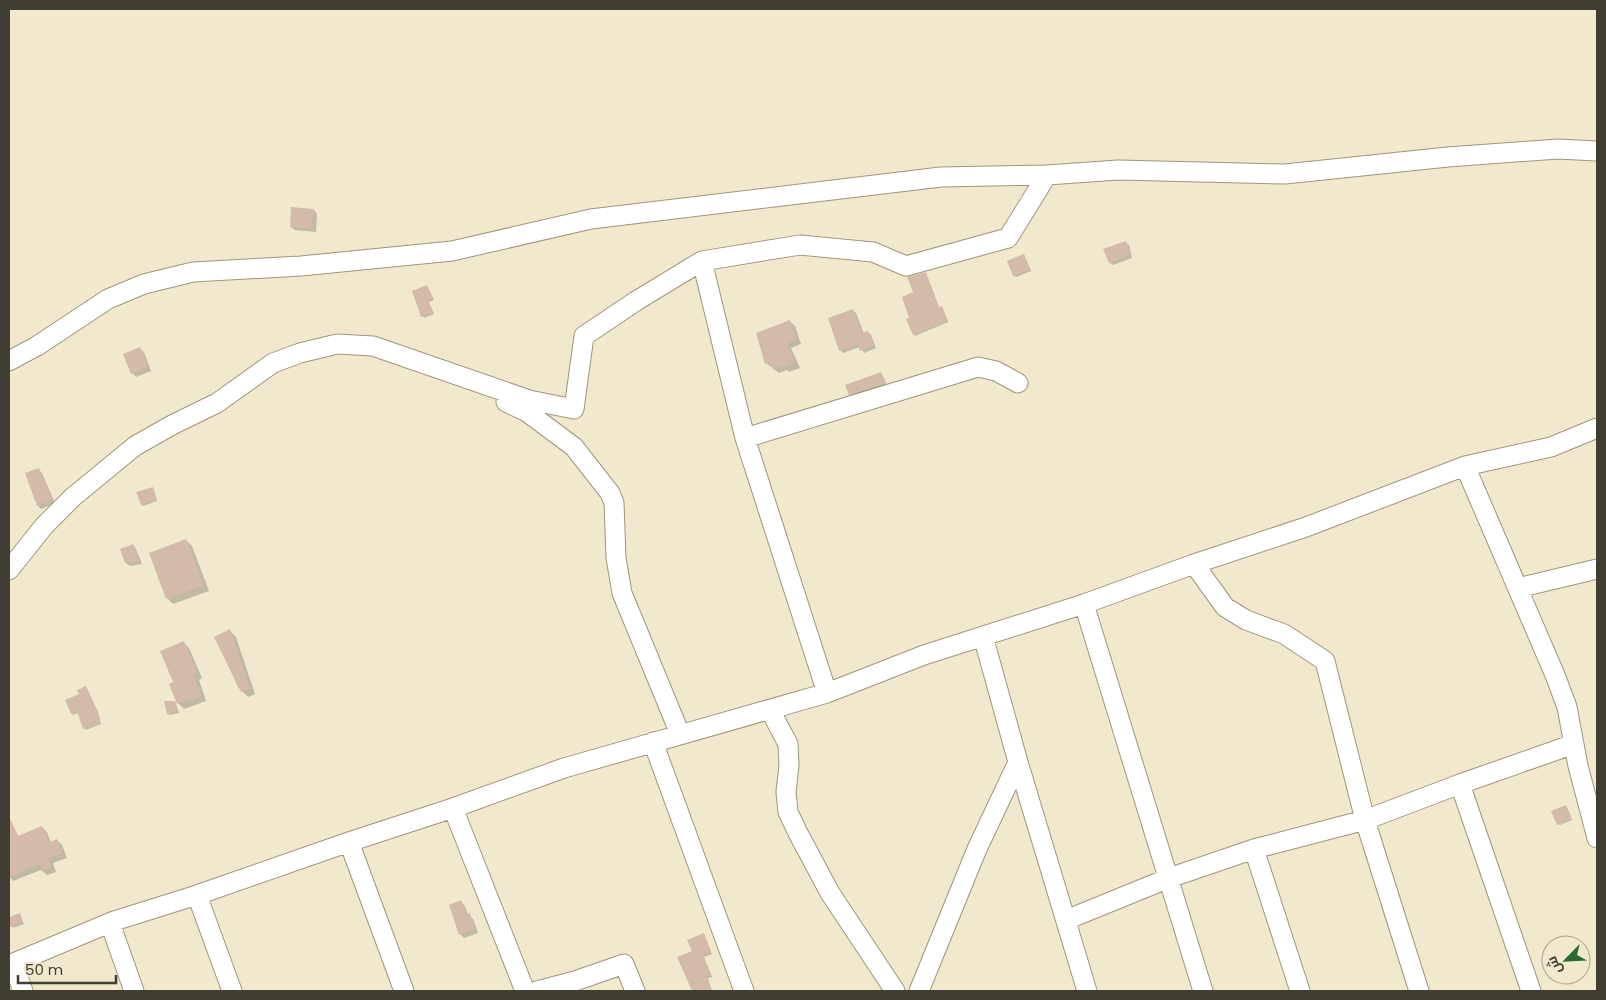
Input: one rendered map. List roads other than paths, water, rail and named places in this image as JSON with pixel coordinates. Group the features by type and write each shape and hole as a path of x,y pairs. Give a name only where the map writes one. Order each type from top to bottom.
{"street":[{"path":"9,361 37,346 108,299 144,284 193,272 301,266 452,251 591,219 941,177 1047,175 1118,170 1285,174 1458,156 1558,149 1597,151"},
{"path":"9,570 44,526 73,497 135,446 217,403 273,364 300,353 337,344 373,346 529,400 574,409 584,336 636,301 702,261 800,245 873,252 906,266 1008,238 1047,175"},
{"path":"702,261 746,438 827,693"},
{"path":"746,438 978,367 996,371 1018,383"},
{"path":"441,370 527,412 574,447 610,493 614,503 616,558 622,593 680,734"},
{"path":"23,991 11,964 110,923 453,808 564,768 827,693 924,655 1084,604 1194,564 1306,527 1465,466 1551,447 1597,428"},
{"path":"1465,466 1568,707 1578,766 1597,838"},
{"path":"1194,564 1225,607 1246,620 1284,634 1325,662 1365,820 1413,990"},
{"path":"1518,588 1597,569"},
{"path":"1084,604 1202,991"},
{"path":"983,636 1018,762 1087,991"},
{"path":"770,710 788,744 789,765 786,792 788,812 791,819 830,893 895,991"},
{"path":"653,742 744,991"},
{"path":"1066,920 1169,878 1254,849 1365,820 1574,744"},
{"path":"919,991 977,849 1018,762"},
{"path":"1460,784 1531,991"},
{"path":"453,808 525,991"},
{"path":"348,842 404,991"},
{"path":"1254,849 1300,991"},
{"path":"197,895 232,991"},
{"path":"110,923 134,991"},
{"path":"537,991 575,981 624,964 635,991"}]}
